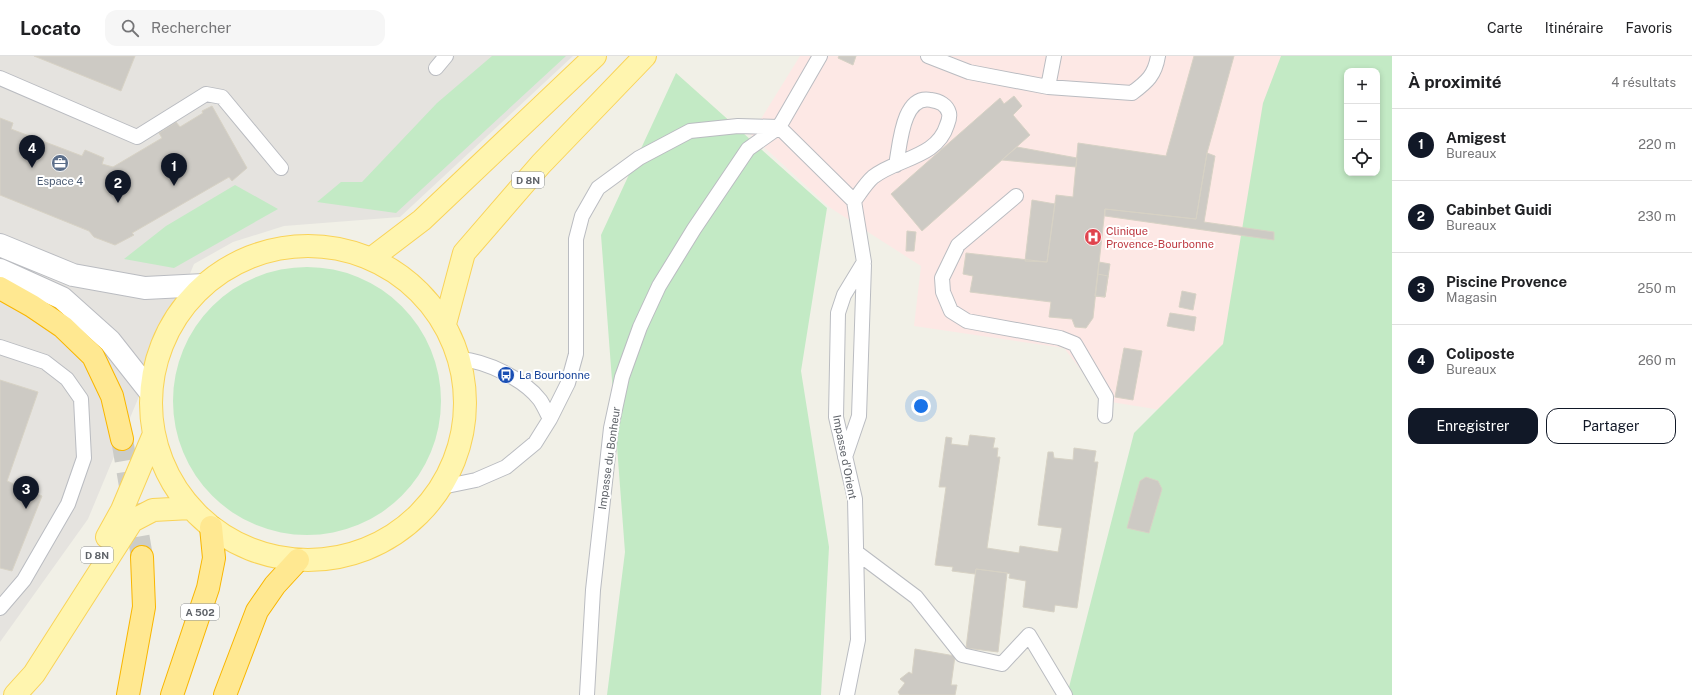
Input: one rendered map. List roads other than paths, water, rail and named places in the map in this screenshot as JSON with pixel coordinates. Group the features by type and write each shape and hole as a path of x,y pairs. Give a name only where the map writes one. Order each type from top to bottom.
{"highway":[{"path":"0,288 32,306 63,327 93,356 112,396 122,439"},
{"name":"A 502","path":"172,695 208,588 214,558 211,527"},
{"path":"128,695 144,607 142,557"},
{"path":"225,695 257,611 275,585 298,560"}],"main road":[{"path":"372,258 422,220 596,56"},
{"name":"D 8N","path":"445,324 464,254 541,164 645,56"},
{"path":"290,246 322,246 347,249 372,258 406,279 426,297 445,324 460,359 466,392 464,425 456,457 442,487 424,509 404,528 380,544 354,554 326,560 298,560 274,557 252,550 231,540 211,527 192,508 168,475 160,457 154,434 152,393 155,369 162,345 173,323 187,302 204,285 224,269 247,258 271,249 290,246"},
{"name":"D 8N","path":"34,674 122,510 154,434"},
{"name":"D 8N","path":"15,695 34,674 132,521 153,510 192,508"}],"street":[{"path":"0,245 73,275 145,288 204,285"},
{"path":"0,270 62,298 110,341 152,393"}],"lane":[{"path":"436,68 446,56"},
{"path":"779,127 820,56"},
{"path":"928,56 968,72 1048,87 1132,93 1142,86 1156,70 1158,56"},
{"path":"1048,87 1054,56"},
{"path":"0,78 137,136 206,94 222,97 281,168"},
{"path":"854,201 873,177 926,152 944,135 950,116 948,108 938,101 926,99 915,103 907,115 902,130 896,165"},
{"path":"442,487 476,480 506,467 535,443 550,420 568,382 576,354 576,239 582,216 598,188 639,158 690,130 738,126 779,127 854,201 864,262 859,416 845,458"},
{"name":"Impasse du Bonheur","path":"587,695 593,590 611,428 622,378 640,327 659,286 690,236 748,149 779,127"},
{"path":"1016,196 958,245 942,278 942,292 951,311 967,320 1060,338 1075,344 1106,397 1105,416"},
{"name":"Impasse d'Orient","path":"847,695 858,640 855,499 836,417 838,313 844,296 864,262"},
{"path":"0,347 45,362 67,379 81,399 84,458 64,511 24,580 0,608"},
{"path":"460,359 476,360 525,384 541,401 550,420"},
{"path":"856,552 916,597 962,655 1002,664 1030,635 1065,695"}],"tunnel":[{"path":"122,439 142,557"}],"place":[{"name":"Espace 4","path":"60,163"},
{"name":"Coliposte","path":"32,168"},
{"name":"Amigest","path":"174,186"},
{"name":"Cabinbet Guidi","path":"118,203"},
{"name":"Clinique Provence-Bourbonne","path":"1093,237"},
{"name":"La Bourbonne","path":"506,375"},
{"name":"Piscine Provence","path":"26,509"}]}
